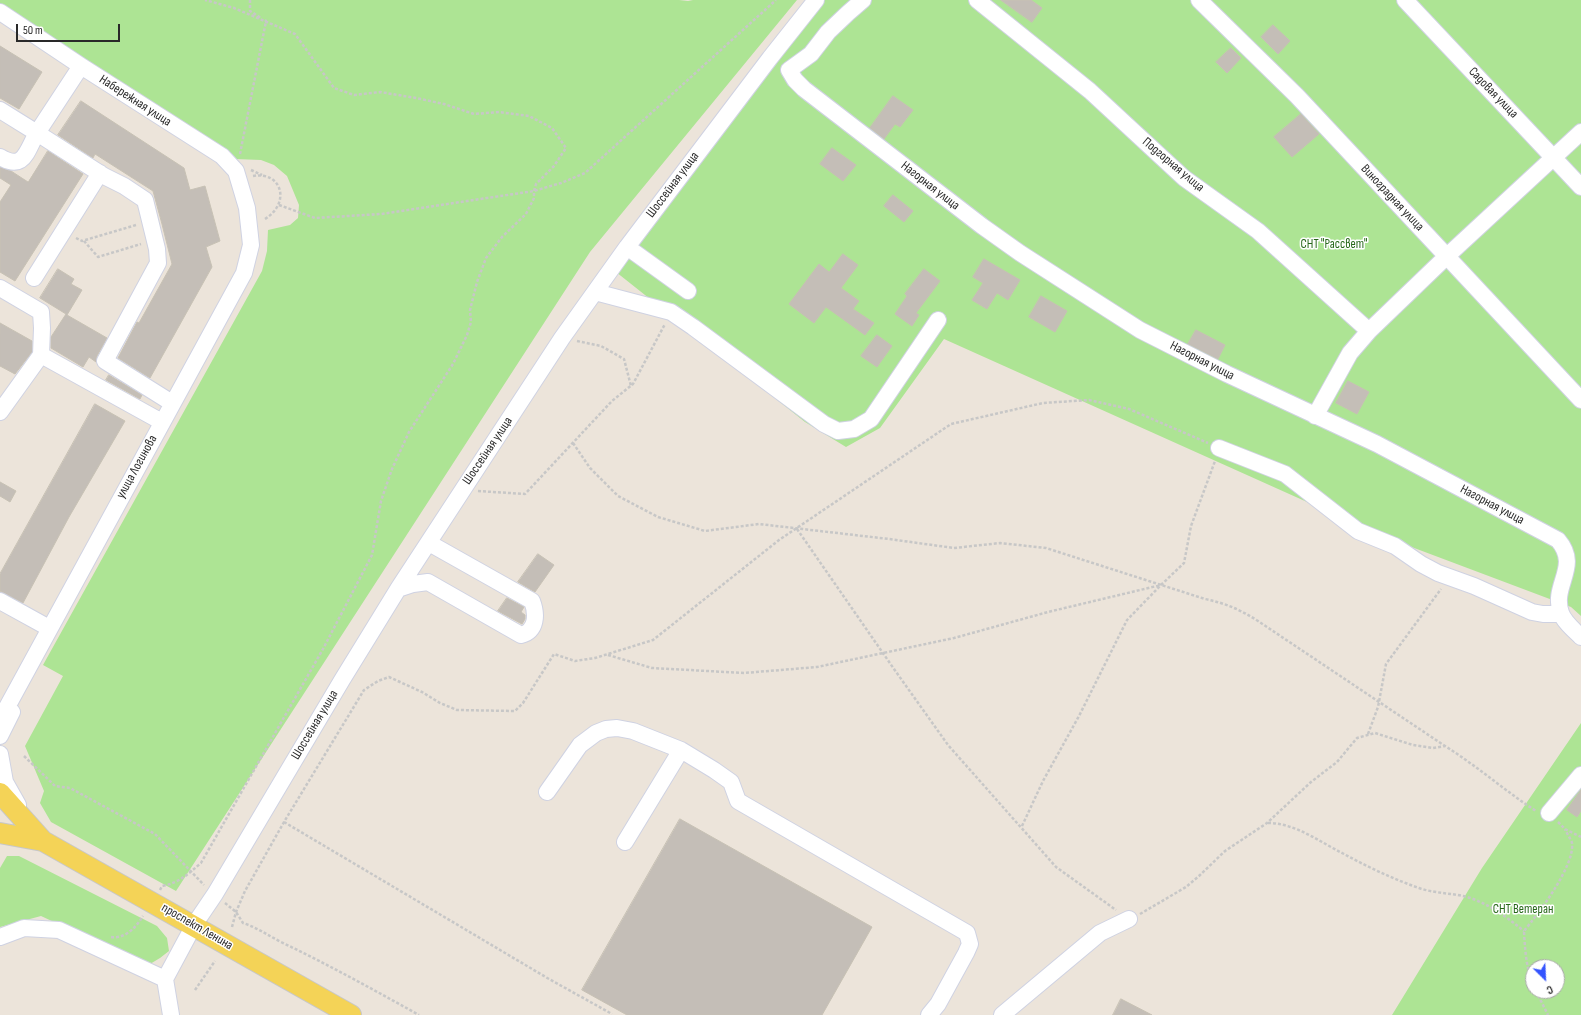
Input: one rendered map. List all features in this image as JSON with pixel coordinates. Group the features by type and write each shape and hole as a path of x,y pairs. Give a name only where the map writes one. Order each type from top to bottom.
{"main road":[{"name":"проспект Ленина","path":"0,793 43,840 351,1015"},
{"name":"проспект Ленина","path":"0,833 43,840"}],"street":[{"name":"Шоссейная улица","path":"165,979 194,925 215,894 342,680 398,589 562,338 627,247 770,58 816,0"},
{"path":"770,58 781,67 789,70 811,54 828,32 863,0"},
{"name":"Подгорная улица","path":"977,0 1090,91 1184,178 1258,231 1369,331"},
{"name":"Виноградная улица","path":"1199,0 1296,96 1581,400"},
{"name":"Садовая улица","path":"1405,0 1581,187"},
{"name":"Набережная улица","path":"0,12 81,66 222,156 236,171 247,208"},
{"path":"0,157 13,162 19,162 23,158 37,133 81,66"},
{"name":"Нагорная улица","path":"789,70 795,80 804,89 982,226 1020,253 1140,330 1227,374 1377,444 1558,540 1564,546 1569,559 1569,565 1560,595 1561,614"},
{"path":"0,110 145,200 158,249 158,263 105,361 172,403"},
{"path":"1315,416 1350,353 1369,331 1446,257 1555,158 1581,132"},
{"path":"34,278 100,173"},
{"name":"улица Логинова","path":"0,720 244,273 251,245 247,208"},
{"path":"627,247 688,291"},
{"path":"0,288 41,312 42,328 41,355 0,412"},
{"path":"595,292 671,312 824,424 838,431 854,429 872,419 938,320"},
{"path":"41,355 162,422"},
{"path":"1220,448 1286,474 1358,531 1395,546 1421,564 1438,573 1474,586 1532,612 1543,614 1561,614 1565,621 1581,637"},
{"path":"398,589 413,584 428,582 521,635 527,633 531,628 535,622 532,600 429,543"},
{"path":"0,601 49,628"},
{"path":"0,736 17,701 22,679"},
{"path":"548,792 580,745 596,733 606,729 617,728 633,731 681,750 731,782 738,801 967,933 970,944 966,953 938,1004 929,1015"},
{"path":"625,842 681,750"},
{"path":"0,754 2,770 10,791 43,840"},
{"path":"1549,812 1581,775"},
{"path":"0,842 43,840"},
{"path":"1002,1015 1100,933 1129,919"},
{"path":"0,937 24,928 59,930 165,979 171,1015"}],"path":[{"path":"105,936 115,938 126,934 136,926 162,886 182,879 200,863 323,649 372,555 381,501 392,469 409,432 453,364 467,335 471,322 470,310 477,282 486,258 502,237 526,214 534,198 536,184 554,166 566,148 552,128 529,116 499,112 474,114 444,104 416,98 380,92 354,95 334,88 295,34 234,8 205,0"},
{"path":"250,0 250,11 266,21"},
{"path":"279,205 315,218 381,214 534,191 561,184 585,173 776,0"},
{"path":"242,159 239,152 266,21"},
{"path":"251,176 261,175 268,177 274,181 279,188 281,195 279,205 273,214 265,219"},
{"path":"84,241 150,221"},
{"path":"64,231 84,241 98,257 155,239"},
{"path":"462,490 525,494 612,401 631,386 671,312"},
{"path":"562,338 601,346 624,359 631,386"},
{"path":"232,927 236,912 245,891 284,822 364,690 378,681 389,677 457,710 515,711 523,703 554,654 574,661 608,655 653,640 779,540 951,424 1043,403 1089,400 1129,410 1220,448 1191,526 1184,564 1127,620 1079,716 1043,781 1022,826"},
{"path":"573,443 590,468 618,496 658,517 704,531 759,524 954,548 1000,543 1046,548 1206,599 1221,602 1239,609 1469,761 1515,798 1539,813 1549,812 1565,829 1572,843 1571,854 1568,863 1548,901 1524,931 1527,959"},
{"path":"797,529 948,745 1022,826 1056,867 1129,919 1159,904 1186,887 1225,852 1268,822 1311,782 1337,762 1357,738 1375,733 1413,745 1434,748 1445,746"},
{"path":"1368,734 1378,706 1386,664 1450,577"},
{"path":"608,655 652,668 744,674 817,667 954,638 1048,612 1161,585"},
{"path":"284,822 549,979 612,1014"},
{"path":"1268,822 1294,828 1378,871 1420,889 1465,895 1506,916 1524,931"},
{"path":"1565,829 1581,837"},
{"path":"196,990 215,961"},
{"path":"1540,999 1548,1015"}],"green space":[{"path":"0,0 797,0 590,252 176,891 51,822 40,803 44,791 25,746 63,676 43,665 262,271 267,251 268,230 290,225 298,218 299,205 287,176 274,165 261,160 235,159 0,4"},
{"name":"СНТ \"Рассвет\"","path":"822,0 1581,0 1581,616 1571,607 1385,537 944,339 880,428 846,447 805,422 616,272"},
{"name":"СНТ Ветеран","path":"1581,723 1581,1015 1392,1015 1482,868"},
{"path":"7,856 19,856 157,926 167,938 169,951 150,964 138,961 41,916 0,927 0,868"}],"building":[{"path":"1001,0 1031,0 1042,8 1032,22"},
{"path":"1273,25 1290,41 1278,54 1261,37"},
{"path":"0,46 42,72 19,109 0,98"},
{"path":"1231,48 1241,58 1227,73 1216,62"},
{"path":"893,96 913,110 900,127 895,124 884,139 870,128"},
{"path":"81,101 184,168 190,190 205,186 220,241 206,247 212,267 150,378 118,358 137,322 139,323 172,264 153,191 95,154 93,158 58,135"},
{"path":"1301,114 1319,134 1292,157 1274,137"},
{"path":"832,148 856,165 843,181 820,164"},
{"path":"48,151 83,174 15,281 0,272 0,202 11,185 0,178 0,167 11,171 28,182"},
{"path":"893,195 913,211 904,222 884,206"},
{"path":"843,254 858,265 841,288 859,301 853,309 874,323 865,335 826,307 814,323 789,304 819,264 829,272"},
{"path":"984,259 1020,280 1008,300 997,293 987,309 972,300 983,283 973,277"},
{"path":"58,269 74,279 71,284 82,290 67,315 107,338 97,356 96,362 89,357 83,367 51,348 51,337 66,314 40,298"},
{"path":"924,269 940,281 916,313 919,315 912,326 895,314 907,296 905,294"},
{"path":"1041,296 1067,311 1055,332 1029,317"},
{"path":"0,323 32,341 32,352 15,374 0,366"},
{"path":"1196,330 1225,345 1218,359 1188,344"},
{"path":"877,335 892,346 877,367 861,356"},
{"path":"109,375 142,395 140,399 106,380"},
{"path":"1348,381 1369,392 1357,414 1336,403"},
{"path":"95,404 125,421 69,517 23,603 0,591 0,574"},
{"path":"0,482 16,491 10,502 0,496"},
{"path":"538,554 554,565 535,592 518,582"},
{"path":"507,598 524,607 521,612 525,615 525,619 522,624 498,611"},
{"path":"1581,790 1581,811 1577,817 1567,810"},
{"path":"680,819 872,927 822,1015 627,1015 582,990"},
{"path":"1121,999 1152,1015 1113,1015"}]}
